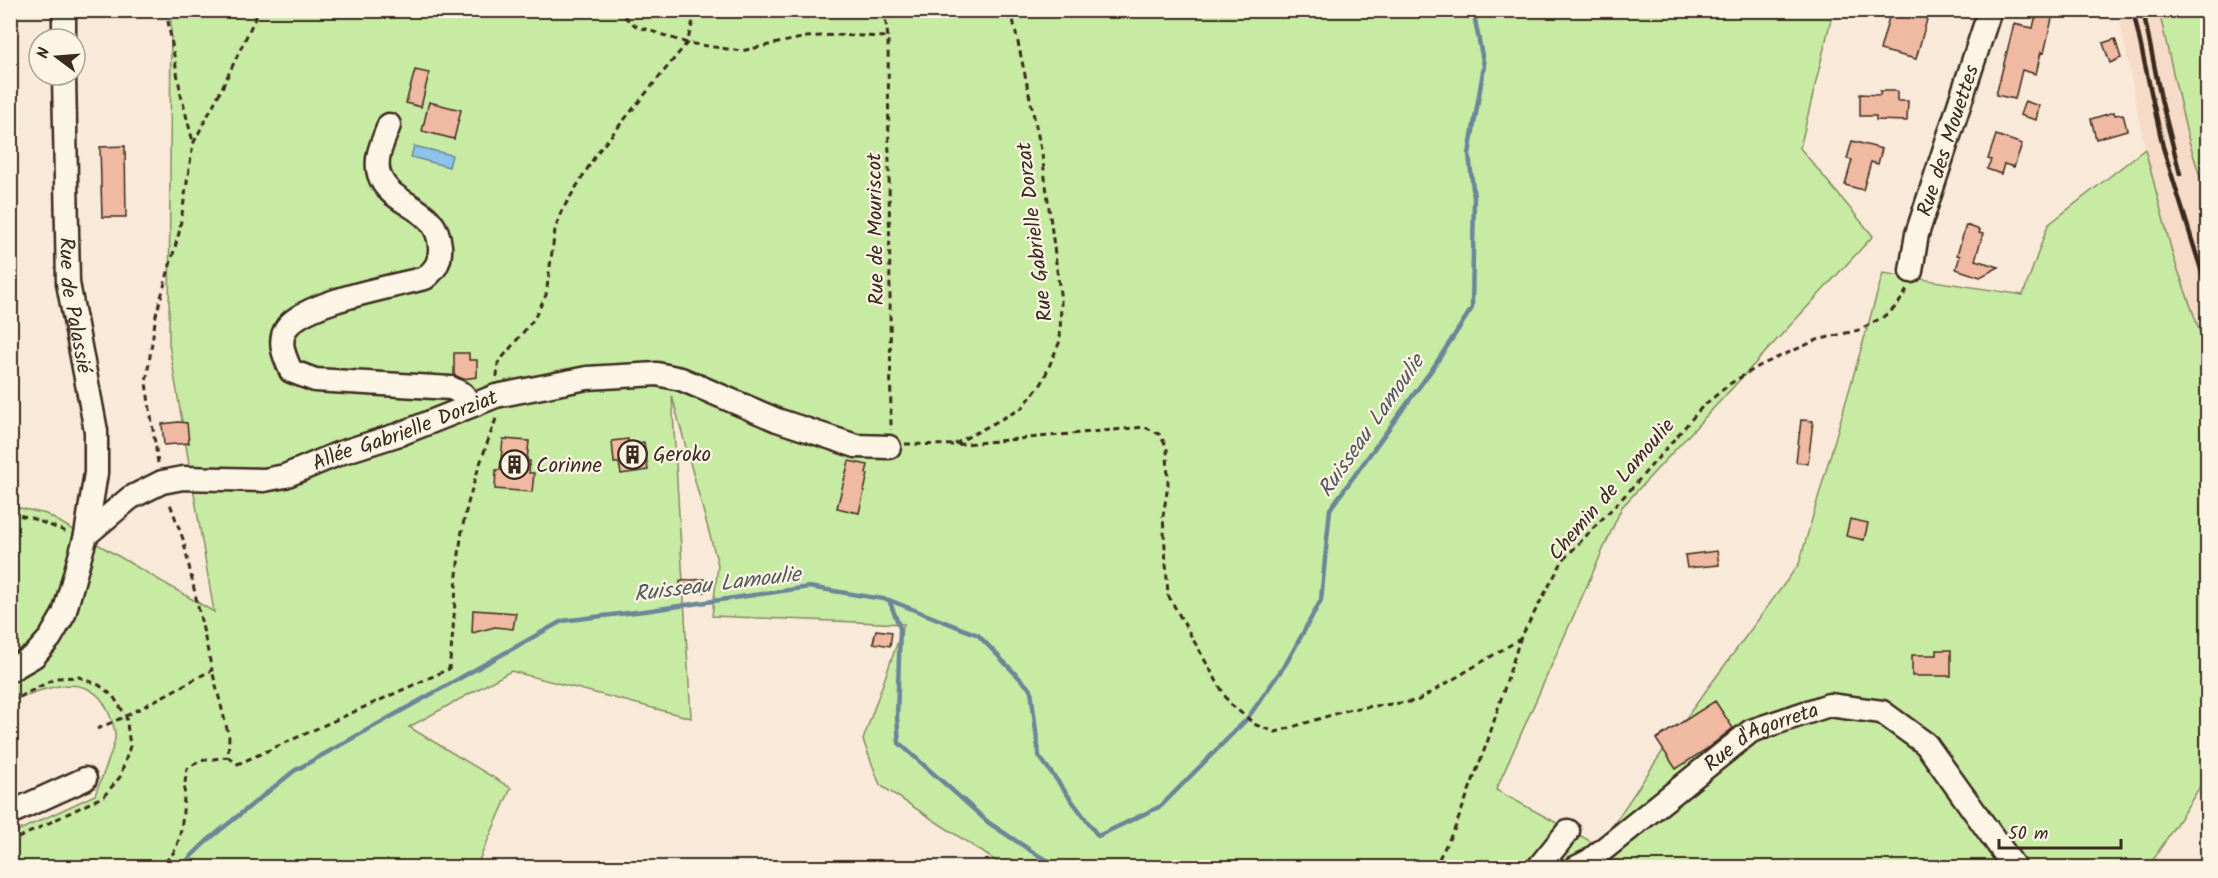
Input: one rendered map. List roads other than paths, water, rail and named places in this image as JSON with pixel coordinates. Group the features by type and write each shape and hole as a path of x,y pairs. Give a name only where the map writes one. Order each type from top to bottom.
{"street":[{"path":"63,10 64,27"},
{"name":"Rue des Mouettes","path":"1911,271 1917,234 1990,10"},
{"name":"Rue de Palassié","path":"64,87 68,282 96,431 96,473 85,539"},
{"path":"389,125 377,159 379,174 387,189 435,225 440,254 437,268 425,278 326,304 301,314 285,329 282,351 291,371 315,380 451,388 463,394 470,405"},
{"name":"Allée Gabrielle Dorziat","path":"85,539 130,498 162,482 183,478 264,480 285,476 340,453 400,434 496,396 587,378 657,374 681,379 777,420 856,446 889,447"},
{"path":"10,670 34,656 50,638 64,614 85,539"},
{"name":"Rue d'Agorreta","path":"1575,867 1589,861 1751,731 1828,705 1882,712 1926,744 2015,867"},
{"path":"10,813 85,779"},
{"path":"1539,867 1568,831"}],"water":[{"path":"414,146 452,155 449,167 411,157"}],"waterway":[{"name":"Ruisseau Lamoulie","path":"179,868 208,840 294,771 562,621 809,587 889,600 978,635 1031,690 1039,756 1098,836 1161,806 1247,719 1287,662 1321,600 1330,509 1433,368 1472,308 1474,198 1469,154 1484,66 1475,20 1478,10"},
{"path":"889,600 900,628 897,717 899,743 989,823 1039,856 1064,868"}],"railway":[{"path":"2133,10 2163,147 2208,292"},
{"path":"2143,10 2161,99 2180,174"}],"place":[{"name":"Geroko","path":"632,454"},
{"name":"Corinne","path":"515,465"}]}
